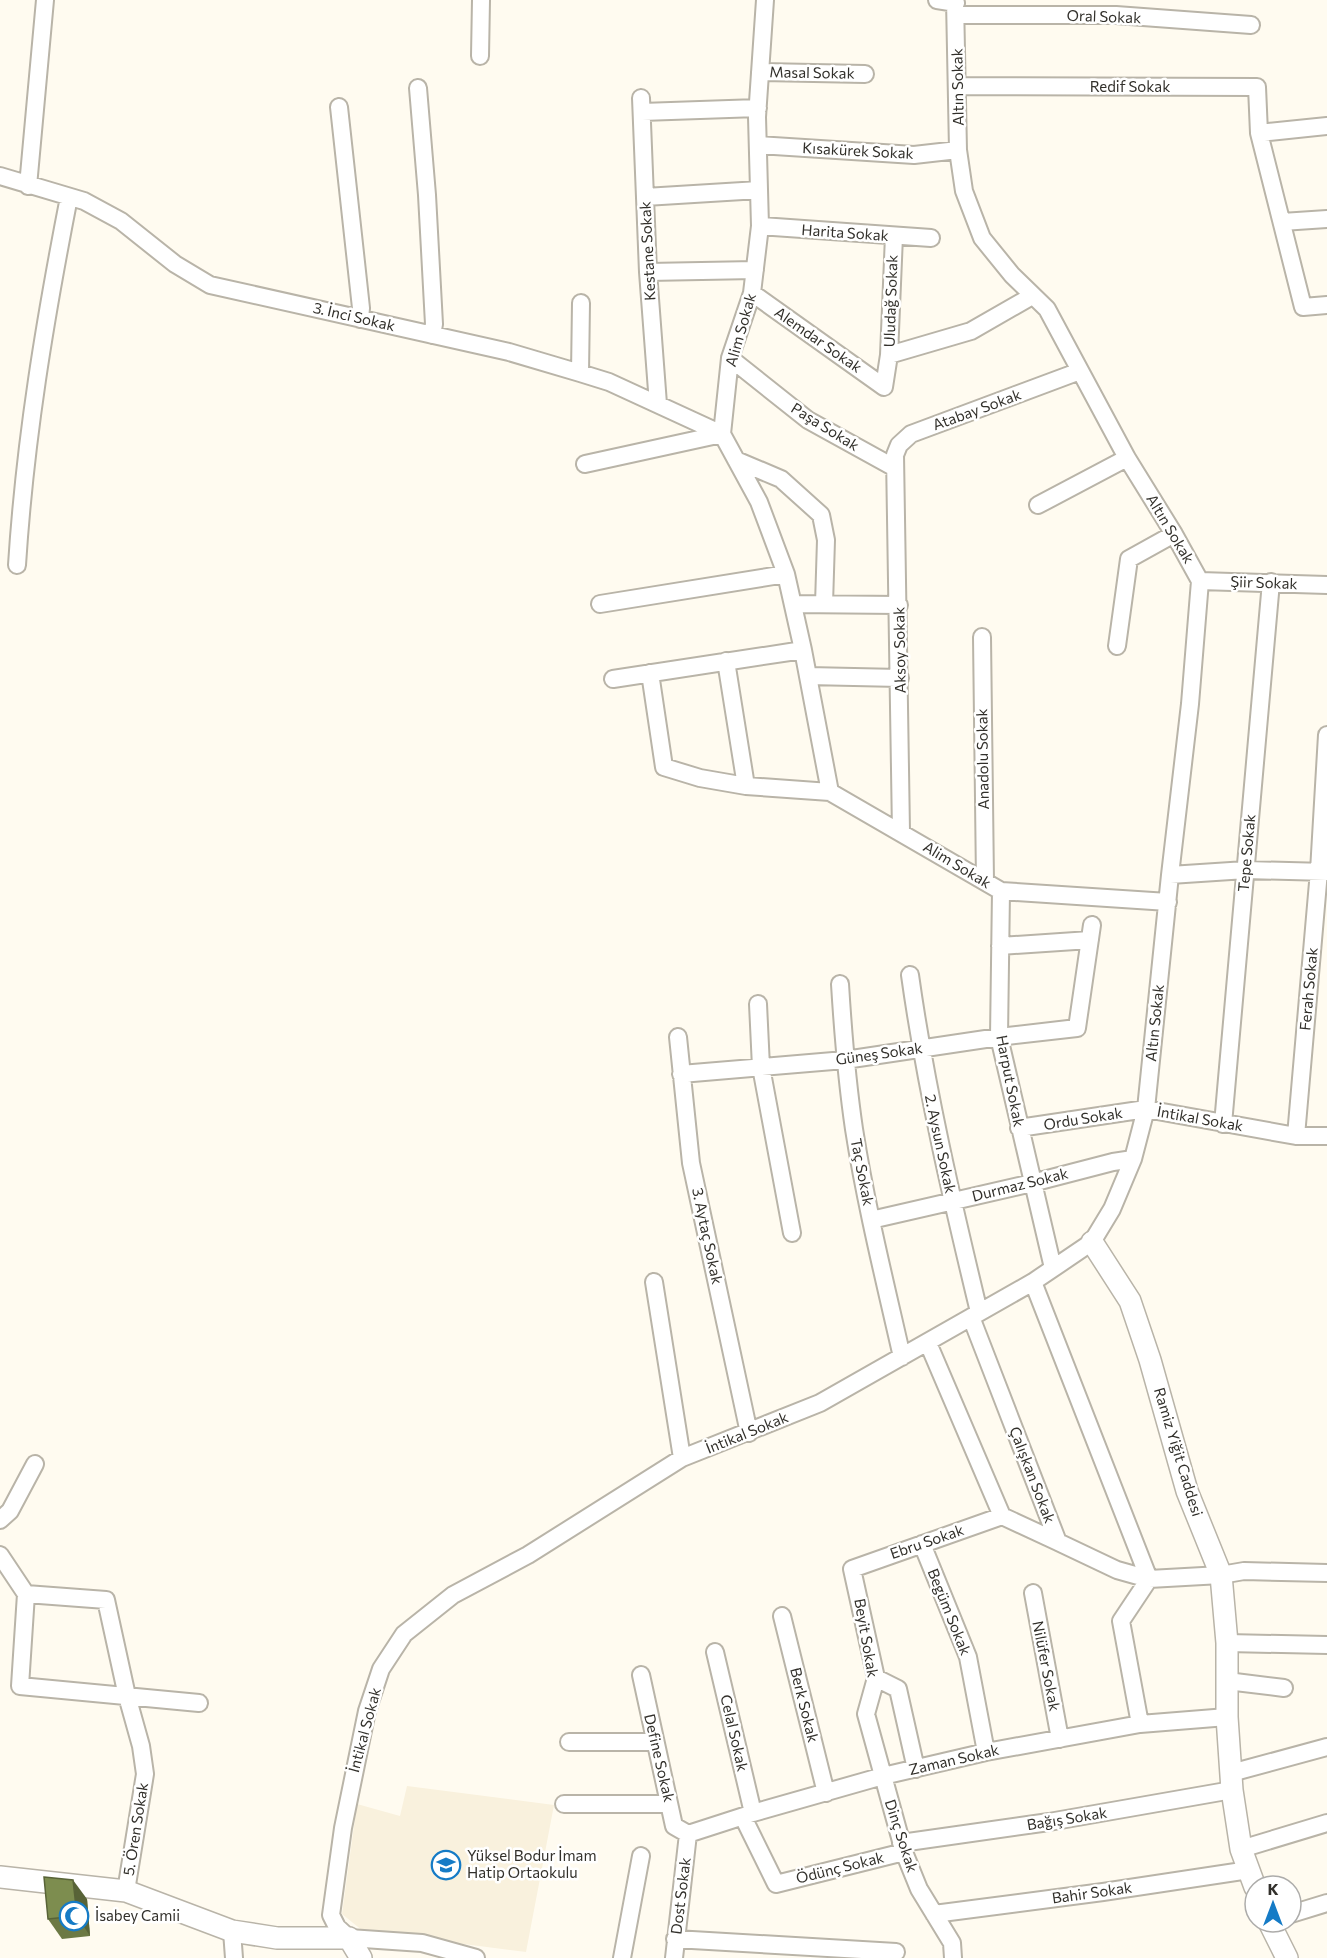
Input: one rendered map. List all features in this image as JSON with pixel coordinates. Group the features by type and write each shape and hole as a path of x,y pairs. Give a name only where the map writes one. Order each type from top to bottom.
{"main road":[{"name":"Ramiz Yiğit Caddesi","path":"1092,1242 1130,1301 1150,1360 1187,1491 1221,1575 1227,1643 1227,1717 1231,1781 1240,1849 1250,1874"},
{"path":"0,1877 126,1891 232,1931 277,1938 349,1938 361,1958"},
{"path":"1275,1934 1287,1958"}],"street":[{"path":"28,186 45,0"},
{"path":"480,56 481,0"},
{"name":"Alim Sokak","path":"722,434 730,358 752,293 760,226 758,108 765,0"},
{"name":"Oral Sokak","path":"937,0 956,6 1251,25"},
{"name":"Altın Sokak","path":"956,6 958,150 964,191 982,238 1012,275 1047,309 1126,458 1174,534 1200,581 1190,704 1146,1109"},
{"name":"Masal Sokak","path":"760,72 865,74"},
{"name":"Redif Sokak","path":"958,86 1257,87 1259,133"},
{"path":"418,88 427,195 434,324 432,334"},
{"name":"Kestane Sokak","path":"658,404 648,272 642,105 758,108"},
{"path":"339,107 361,309 360,319"},
{"path":"1327,126 1259,133 1303,307 1327,305"},
{"name":"Kısakürek Sokak","path":"758,145 914,155 958,150"},
{"name":"3. İnci Sokak","path":"0,176 84,201 121,221 175,264 210,285 509,352 609,382 722,434"},
{"path":"645,197 759,190"},
{"path":"17,565 24,466 33,400 69,197"},
{"path":"1282,222 1327,219"},
{"name":"Harita Sokak","path":"760,226 931,238"},
{"name":"Uludağ Sokak","path":"894,236 889,355 970,331 1032,296"},
{"path":"648,272 755,270"},
{"name":"Alemdar Sokak","path":"752,293 884,387 889,355"},
{"path":"580,373 581,303"},
{"name":"Paşa Sokak","path":"730,358 808,420 896,468"},
{"name":"Atabay Sokak","path":"896,468 899,445 911,434 1080,371"},
{"path":"585,464 722,434 759,502 786,574 830,792"},
{"path":"1038,504 1126,458"},
{"path":"736,460 781,479 821,515 826,540 824,604"},
{"name":"Aksoy Sokak","path":"896,468 902,832"},
{"path":"1118,646 1129,559 1174,534"},
{"path":"600,604 786,574"},
{"name":"Şiir Sokak","path":"1200,581 1327,585"},
{"name":"Tepe Sokak","path":"1223,1124 1271,582"},
{"path":"793,604 899,605"},
{"name":"Anadolu Sokak","path":"982,636 985,881"},
{"path":"613,680 803,650"},
{"path":"726,661 746,786"},
{"name":"Alim Sokak","path":"650,673 664,766 700,778 746,786 830,792 1001,891 1168,902"},
{"path":"808,676 900,678"},
{"name":"Ferah Sokak","path":"1296,1136 1323,872 1327,735"},
{"path":"1170,875 1246,870 1323,872"},
{"name":"Harput Sokak","path":"1001,891 999,1037 1053,1268"},
{"name":"Güneş Sokak","path":"681,1074 845,1060 1077,1028 1091,933 1000,946"},
{"name":"2. Aysun Sokak","path":"910,975 920,1048 975,1315"},
{"name":"Taç Sokak","path":"840,984 845,1060 855,1132 871,1220 902,1357"},
{"path":"758,1005 761,1067 792,1233"},
{"name":"3. Aytaç Sokak","path":"678,1038 691,1163 749,1433"},
{"name":"İntikal Sokak","path":"349,1938 337,1927 331,1915 352,1774 367,1711 381,1670 404,1634 453,1595 528,1555 682,1458 820,1403 1034,1281 1092,1242 1112,1209 1133,1159 1146,1109 1296,1136 1327,1136"},
{"name":"Ordu Sokak","path":"1019,1128 1146,1109"},
{"name":"Durmaz Sokak","path":"871,1220 1133,1159"},
{"path":"1034,1281 1149,1579 1121,1621 1140,1724"},
{"path":"654,1282 682,1458"},
{"name":"Çalışkan Sokak","path":"975,1315 1058,1542 1117,1570 1149,1579 1221,1575 1244,1571 1327,1573"},
{"path":"928,1342 1002,1516 1058,1542"},
{"path":"0,1520 10,1511 35,1464"},
{"name":"Ebru Sokak","path":"852,1569 1002,1516"},
{"name":"Begüm Sokak","path":"922,1544 968,1657 986,1752"},
{"path":"0,1555 26,1594 21,1686 199,1703"},
{"name":"Beyit Sokak","path":"852,1569 876,1678 866,1714 883,1776"},
{"name":"Nilüfer Sokak","path":"1033,1593 1060,1739"},
{"name":"5. Ören Sokak","path":"26,1594 106,1600 127,1696 141,1746 145,1774 126,1891"},
{"name":"Berk Sokak","path":"782,1617 826,1792"},
{"path":"1227,1643 1327,1645"},
{"name":"Celal Sokak","path":"715,1652 748,1815 776,1884"},
{"name":"Define Sokak","path":"641,1675 674,1826 688,1834"},
{"path":"876,1678 898,1689 916,1769"},
{"path":"1227,1681 1284,1688"},
{"name":"Zaman Sokak","path":"688,1834 883,1776 986,1752 1140,1724 1227,1717"},
{"path":"569,1742 656,1742"},
{"name":"Bağış Sokak","path":"902,1847 1049,1822 1231,1781 1327,1747"},
{"name":"Dinç Sokak","path":"883,1776 902,1847 919,1889 952,1943 953,1958"},
{"path":"564,1804 669,1804"},
{"path":"1240,1849 1327,1823"},
{"name":"Dost Sokak","path":"674,1958 688,1834"},
{"name":"Ödünç Sokak","path":"776,1884 902,1847"},
{"path":"622,1958 641,1856"},
{"name":"Bahir Sokak","path":"934,1914 1103,1892 1243,1879"},
{"path":"1303,1910 1327,1903"},
{"path":"232,1931 234,1958"},
{"path":"349,1938 422,1943 476,1958"},
{"path":"675,1939 854,1954 896,1952"}],"shaded area":[{"name":"Yüksel Bodur İmam Hatip Ortaokulu","path":"407,1786 554,1805 526,1952 363,1931 342,1914 357,1804 400,1816"}],"building":[{"path":"44,1877 73,1880 77,1916 48,1919"}],"place":[{"name":"Yüksel Bodur İmam Hatip Ortaokulu","path":"446,1865"},
{"name":"İsabey Camii","path":"74,1916"}]}
